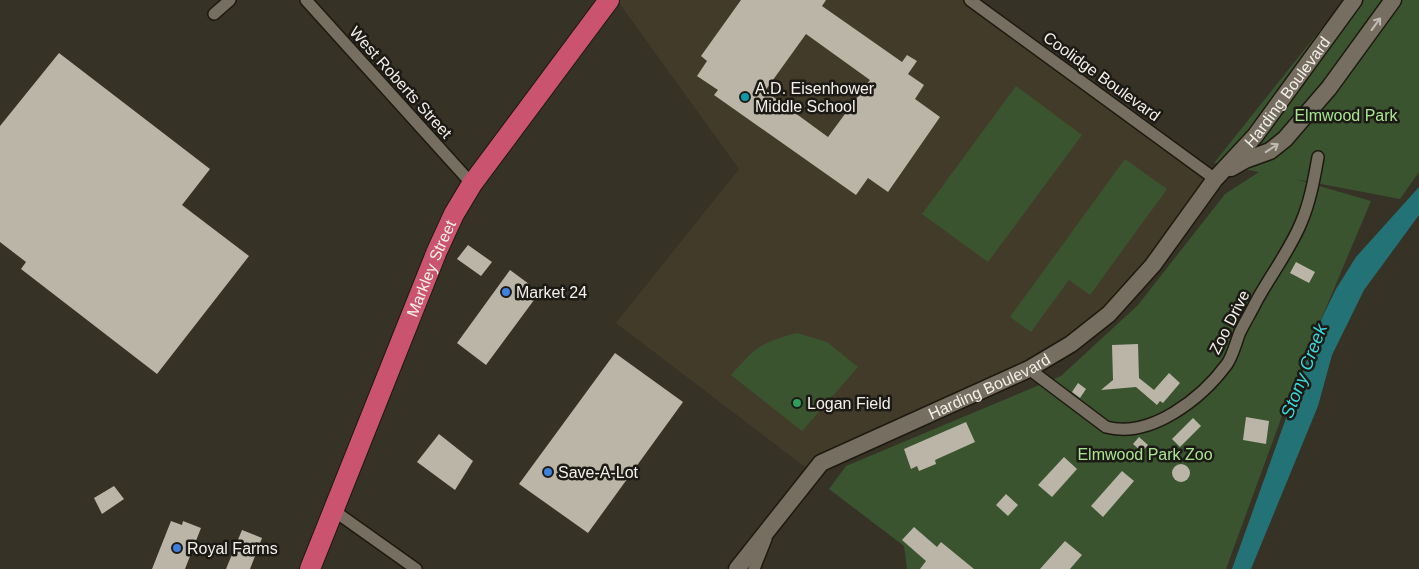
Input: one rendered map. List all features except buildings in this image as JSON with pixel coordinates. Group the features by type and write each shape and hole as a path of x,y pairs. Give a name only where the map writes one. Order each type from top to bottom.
{"highway":[{"name":"Markley Street","path":"310,569 454,214 472,184 609,0"}],"street":[{"path":"214,14 230,0"},
{"name":"West Roberts Street","path":"306,0 472,184"},
{"name":"Harding Boulevard","path":"754,569 774,521 822,462 1028,369 1071,344 1109,314 1153,265 1215,179 1255,136 1354,0"},
{"name":"Harding Boulevard","path":"1215,179 1245,160 1270,151 1285,139 1329,88 1393,0"},
{"name":"Coolidge Boulevard","path":"977,2 1215,179"},
{"name":"Zoo Drive","path":"1028,369 1106,427 1122,430 1140,428 1163,420 1176,411 1210,385 1228,362 1241,331 1300,225 1310,198 1318,157"},
{"path":"333,510 416,569"},
{"path":"737,569 774,521"}],"shaded area":[{"path":"617,0 970,0 1215,179 1153,265 1071,344 813,473 616,323 739,169"}],"green space":[{"name":"Elmwood Park Zoo","path":"1344,0 1419,0 1419,172 1400,199 1295,179 1371,201 1293,386 1226,569 907,569 904,546 829,489 846,466 1061,376 1138,305 1225,194 1259,172 1214,163"},
{"path":"1016,86 1082,135 988,262 922,214"},
{"path":"1125,159 1167,189 1090,295 1069,280 1031,332 1010,317"},
{"name":"Logan Field","path":"797,333 827,342 858,367 802,431 731,375 760,347 775,339"}],"water":[{"name":"Stony Creek","path":"1419,187 1419,215 1364,290 1332,355 1318,406 1251,569 1232,569 1322,318 1336,289 1356,257"}],"place":[{"name":"A.D. Eisenhower Middle School","path":"745,97"},
{"name":"Market 24","path":"506,292"},
{"name":"Logan Field","path":"797,403"},
{"name":"Save-A-Lot","path":"548,472"},
{"name":"Royal Farms","path":"177,548"}],"park label":[{"name":"Elmwood Park","path":"1346,115"}]}
